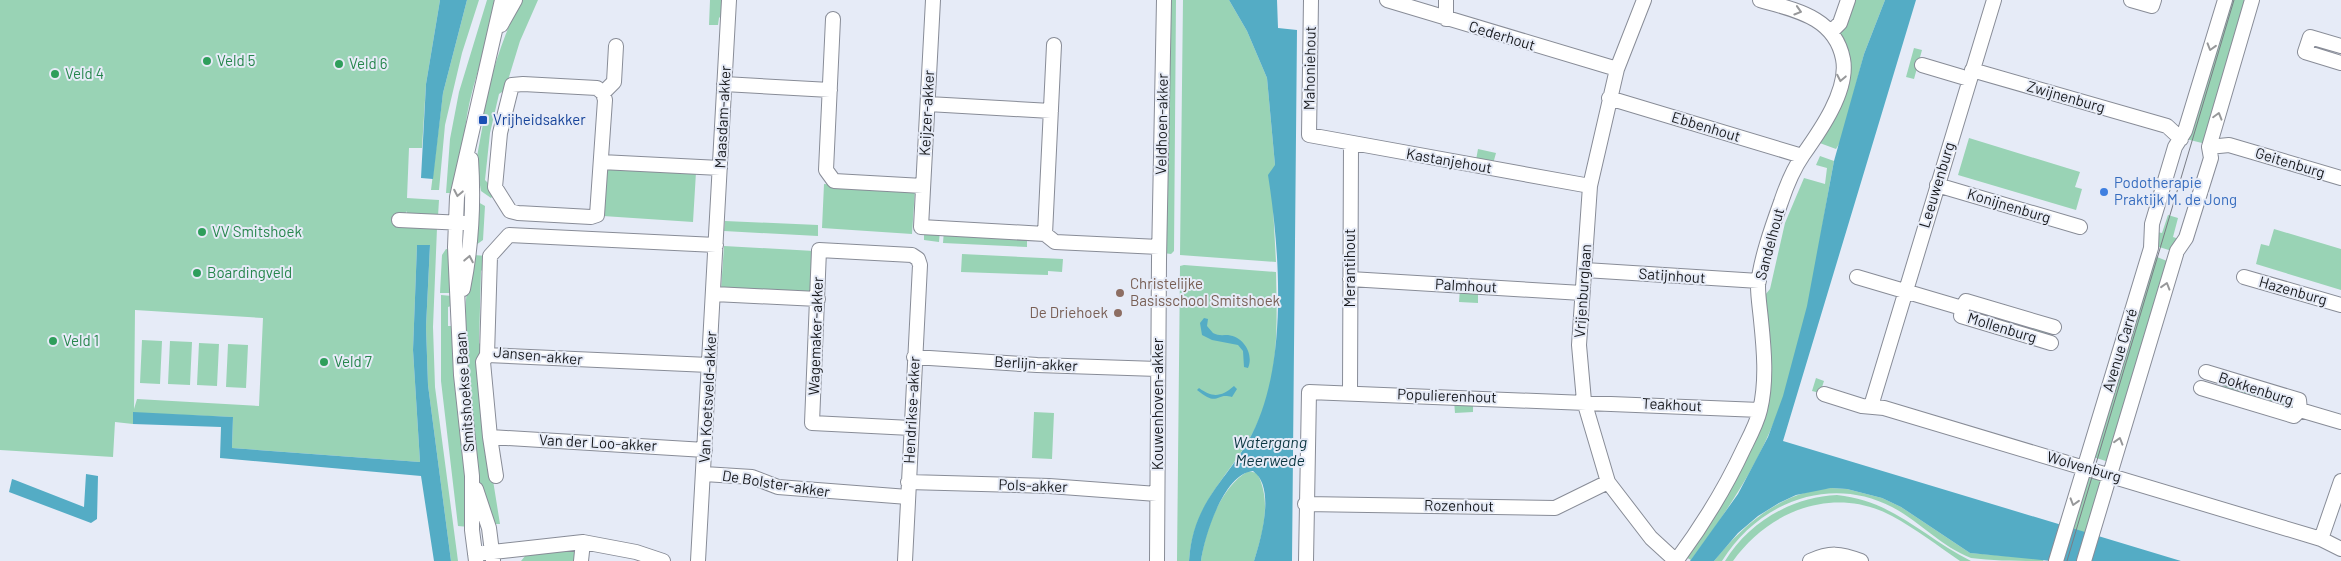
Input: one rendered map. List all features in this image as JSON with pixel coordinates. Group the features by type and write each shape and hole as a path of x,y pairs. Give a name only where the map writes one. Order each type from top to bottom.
{"street":[{"name":"Smitshoekse Baan","path":"476,558 472,476 461,375 460,307 455,247 457,197 502,0"},
{"name":"Smitshoekse Baan","path":"493,39 515,0"},
{"name":"Maasdam-akker","path":"716,240 729,0"},
{"name":"Keijzer-akker","path":"933,0 921,227 1045,234"},
{"name":"Veldhoen-akker","path":"1159,247 1164,0"},
{"name":"Mahoniehout","path":"1309,136 1311,0"},
{"name":"Cederhout","path":"1387,0 1617,69"},
{"path":"1446,0 1446,19"},
{"name":"Vrijenburglaan","path":"1644,0 1617,69 1590,186 1579,345 1584,401 1608,482 1650,538 1676,561"},
{"name":"Sandelhout","path":"1676,561 1700,529 1733,472 1760,410 1765,359 1759,281 1781,201 1802,156 1828,117 1842,78 1844,61 1839,44 1820,20 1808,14 1760,0"},
{"path":"1831,32 1840,23 1848,0"},
{"name":"Leeuwenburg","path":"1871,406 1994,0"},
{"path":"2131,0 2152,6 2154,0"},
{"name":"Avenue Carré","path":"2056,561 2151,248 2152,224 2175,147 2181,139 2225,0"},
{"name":"Avenue Carré","path":"2084,561 2176,251 2186,238 2211,158 2209,147 2252,0"},
{"path":"833,19 826,170 828,176 834,181 923,186"},
{"path":"2341,46 2310,38 2306,52 2341,63"},
{"path":"1054,45 1045,234 1055,242 1159,247"},
{"path":"603,93 614,82 616,46"},
{"path":"1922,64 1971,74"},
{"name":"Zwijnenburg","path":"1971,74 2167,126 2181,139"},
{"path":"724,84 830,90"},
{"path":"512,85 597,88 603,93 605,100 601,162 598,215 591,217 510,211 495,186 500,133 512,85"},
{"name":"Ebbenhout","path":"1609,98 1802,156"},
{"path":"928,104 1051,111"},
{"name":"Kastanjehout","path":"1309,136 1590,186"},
{"name":"Merantihout","path":"1350,393 1351,143"},
{"name":"Geitenburg","path":"2209,147 2229,145 2341,178"},
{"name":"Smitshoekse Baan","path":"460,307 471,248 473,198 470,146"},
{"path":"601,162 720,168"},
{"name":"Konijnenburg","path":"1937,185 2080,227"},
{"path":"399,220 472,223"},
{"name":"Jansen-akker","path":"709,366 487,355 490,256 509,235 716,240"},
{"name":"Van Koetsveld-akker","path":"698,561 716,240"},
{"name":"Kouwenhoven-akker","path":"1157,561 1159,247"},
{"name":"Wagemaker-akker","path":"911,428 812,423 819,250 912,256 918,259"},
{"name":"Hendrikse-akker","path":"905,561 920,265 918,259"},
{"name":"Satijnhout","path":"1584,270 1759,281"},
{"path":"1857,277 1905,291"},
{"name":"Hazenburg","path":"2244,277 2341,305"},
{"name":"Palmhout","path":"1350,279 1582,293"},
{"name":"Mollenburg","path":"1905,291 1962,308"},
{"path":"714,294 818,298"},
{"name":"Mollenburg","path":"2051,343 1961,316 1962,308 1966,301 2054,327"},
{"path":"487,355 483,362 490,437 496,476"},
{"name":"Berlijn-akker","path":"914,357 1158,370"},
{"name":"Bokkenburg","path":"2206,372 2299,400 2300,410"},
{"name":"Bokkenburg","path":"2201,388 2294,416 2300,410"},
{"name":"Populierenhout","path":"1306,504 1309,392 1584,401"},
{"name":"Wolvenburg","path":"1824,394 1884,408 2109,474 2321,539 2341,548"},
{"name":"Teakhout","path":"1584,401 1760,410"},
{"name":"Bokkenburg","path":"2300,410 2341,422"},
{"name":"Van der Loo-akker","path":"490,437 705,450"},
{"name":"De Bolster-akker","path":"704,474 752,477 778,487 908,497"},
{"name":"Smitshoekse Baan","path":"472,476 489,528 492,556"},
{"name":"Pols-akker","path":"908,482 1040,485 1157,494"},
{"name":"Rozenhout","path":"1306,504 1555,508 1608,482"},
{"path":"2321,539 2341,482"},
{"path":"1306,504 1306,561"},
{"path":"581,561 583,542"},
{"path":"476,558 583,542 636,552 663,561"},
{"path":"1810,561 1823,555 1841,554 1861,561"}],"green space":[{"name":"VV Smitshoek","path":"0,0 440,0 426,84 422,148 409,148 407,198 439,200 438,216 408,214 406,211 405,226 437,228 433,327 435,387 458,561 451,561 428,385 426,327 430,245 417,245 413,350 420,462 232,448 233,417 133,413 133,424 115,422 113,457 0,450","holes":["135,310 263,318 259,406 137,399 134,409"]},
{"path":"467,0 479,0 462,53 445,125 439,190 431,190 443,93"},
{"path":"487,0 497,0 470,100 461,164 456,184 453,193 446,193 450,139 459,92"},
{"path":"520,0 538,0 520,41 505,90 499,94 490,133 485,180 490,185 493,196 491,198 481,191 476,162 484,118 482,116 498,57"},
{"path":"710,0 724,0 723,14 719,18 718,25 709,25"},
{"path":"1168,0 1176,0 1174,251 1171,254 1163,253"},
{"path":"1183,0 1229,0 1247,31 1267,78 1275,165 1273,207 1276,262 1180,255"},
{"path":"1854,0 1885,0 1864,54 1841,141 1836,149 1817,142 1837,104 1838,33"},
{"path":"2228,0 2248,0 2206,144 2186,139"},
{"path":"1914,48 1922,50 1914,79 1906,77"},
{"path":"1969,138 2080,172 2075,187 2082,189 2076,210 1958,175"},
{"path":"1478,149 1496,153 1493,164 1476,160"},
{"path":"1820,156 1834,161 1809,302 1792,371 1781,405 1751,470 1723,516 1691,560 1684,556 1754,434 1765,295 1770,289 1785,223 1804,178 1825,184 1827,168 1816,165"},
{"path":"611,168 696,172 693,222 603,216 605,173"},
{"path":"824,184 915,190 912,234 822,228"},
{"path":"478,202 485,206 483,240 476,245"},
{"path":"2168,215 2178,218 2173,237 2179,239 2172,251 2156,246 2157,232 2162,233"},
{"path":"725,221 818,225 818,236 724,231"},
{"path":"2274,229 2341,249 2341,290 2256,264 2261,244 2269,246"},
{"path":"924,230 940,230 939,242 924,240"},
{"path":"944,230 1027,235 1027,247 943,243"},
{"path":"724,246 814,251 812,287 809,292 721,290"},
{"path":"446,249 451,250 456,293 440,293 442,255"},
{"path":"962,254 1063,259 1062,272 1048,271 1048,275 961,272"},
{"path":"474,255 486,256 485,267 481,271 479,343 483,347 488,449 500,524 492,524 480,488 472,438 465,311"},
{"path":"2157,257 2167,261 2109,462 2093,457 2151,258"},
{"path":"1180,266 1276,272 1276,343 1268,395 1253,432 1209,499 1200,517 1193,537 1189,561 1177,561"},
{"path":"1460,288 1478,290 1478,303 1459,302"},
{"path":"441,295 452,296 451,306 448,307 448,326 454,326 458,415 470,493 469,527 458,526 441,381"},
{"path":"1967,303 2051,328 2048,339 1963,314"},
{"path":"142,340 162,341 160,384 140,383"},
{"path":"170,341 192,342 190,385 168,384"},
{"path":"199,343 219,344 217,386 197,385"},
{"path":"228,344 248,345 246,388 226,387"},
{"path":"1816,378 1824,381 1820,393 1812,391"},
{"path":"2224,381 2298,402 2295,413 2221,391"},
{"path":"1454,401 1473,401 1473,412 1455,413"},
{"path":"1034,412 1054,413 1052,459 1032,458"},
{"path":"1248,471 1257,473 1262,484 1265,506 1263,528 1254,561 1201,561 1210,523 1222,499 1238,478"},
{"path":"2090,475 2103,481 2088,537 2069,532 2085,480"},
{"path":"1831,488 1847,489 1882,498 1901,507 1970,553 2044,559 2043,561 2016,561 1971,558 1940,541 1912,519 1892,507 1868,497 1844,493 1820,494 1797,500 1775,510 1755,523 1737,541 1722,561 1714,561 1738,534 1765,512 1796,496"},
{"path":"1837,495 1875,504 1892,512 1971,561 1960,561 1892,516 1870,507 1848,503 1826,503 1784,516 1765,528 1748,543 1733,561 1725,561 1746,535 1773,514 1788,506 1804,501"},
{"path":"577,547 579,561 521,561 530,550"}],"water":[{"path":"440,0 467,0 443,93 433,179 421,178 426,84"},
{"name":"Watergang Meerwede","path":"1229,0 1277,0 1278,28 1297,30 1292,561 1254,561 1263,527 1265,501 1264,489 1260,479 1253,471 1243,474 1225,494 1211,523 1201,561 1189,561 1197,522 1204,507 1242,451 1252,434 1264,406 1276,341 1278,272 1268,175 1275,165 1267,78 1247,31"},
{"path":"1885,0 1916,0 1783,441 2181,561 2051,561 1970,553 1901,507 1882,498 1847,489 1831,488 1796,495 1758,516 1738,533 1714,561 1690,561 1738,494 1768,437 1783,396 1807,306 1834,161 1864,54"},
{"path":"417,245 430,245 426,327 428,385 451,561 434,561 421,476 220,458 221,427 133,424 133,412 233,417 232,448 420,462 413,350"},
{"path":"1204,318 1208,319 1207,326 1213,333 1234,336 1243,343 1250,357 1248,368 1244,367 1243,351 1238,345 1212,340 1202,335 1200,323"},
{"path":"1234,386 1237,389 1232,397 1222,396 1213,399 1197,390 1199,388 1217,395"},
{"path":"86,474 98,476 97,519 91,523 9,492 12,479 84,507"}],"tram line":[{"path":"2067,561 2234,0"}],"place":[{"name":"Veld 5","path":"207,61"},
{"name":"Veld 6","path":"339,64"},
{"name":"Veld 4","path":"55,74"},
{"name":"Vrijheidsakker","path":"483,120"},
{"name":"Podotherapie Praktijk M. de Jong","path":"2104,192"},
{"name":"VV Smitshoek","path":"202,232"},
{"name":"Boardingveld","path":"197,273"},
{"name":"Christelijke Basisschool Smitshoek","path":"1120,293"},
{"name":"De Driehoek","path":"1118,313"},
{"name":"Veld 1","path":"53,341"},
{"name":"Veld 7","path":"324,362"}]}
